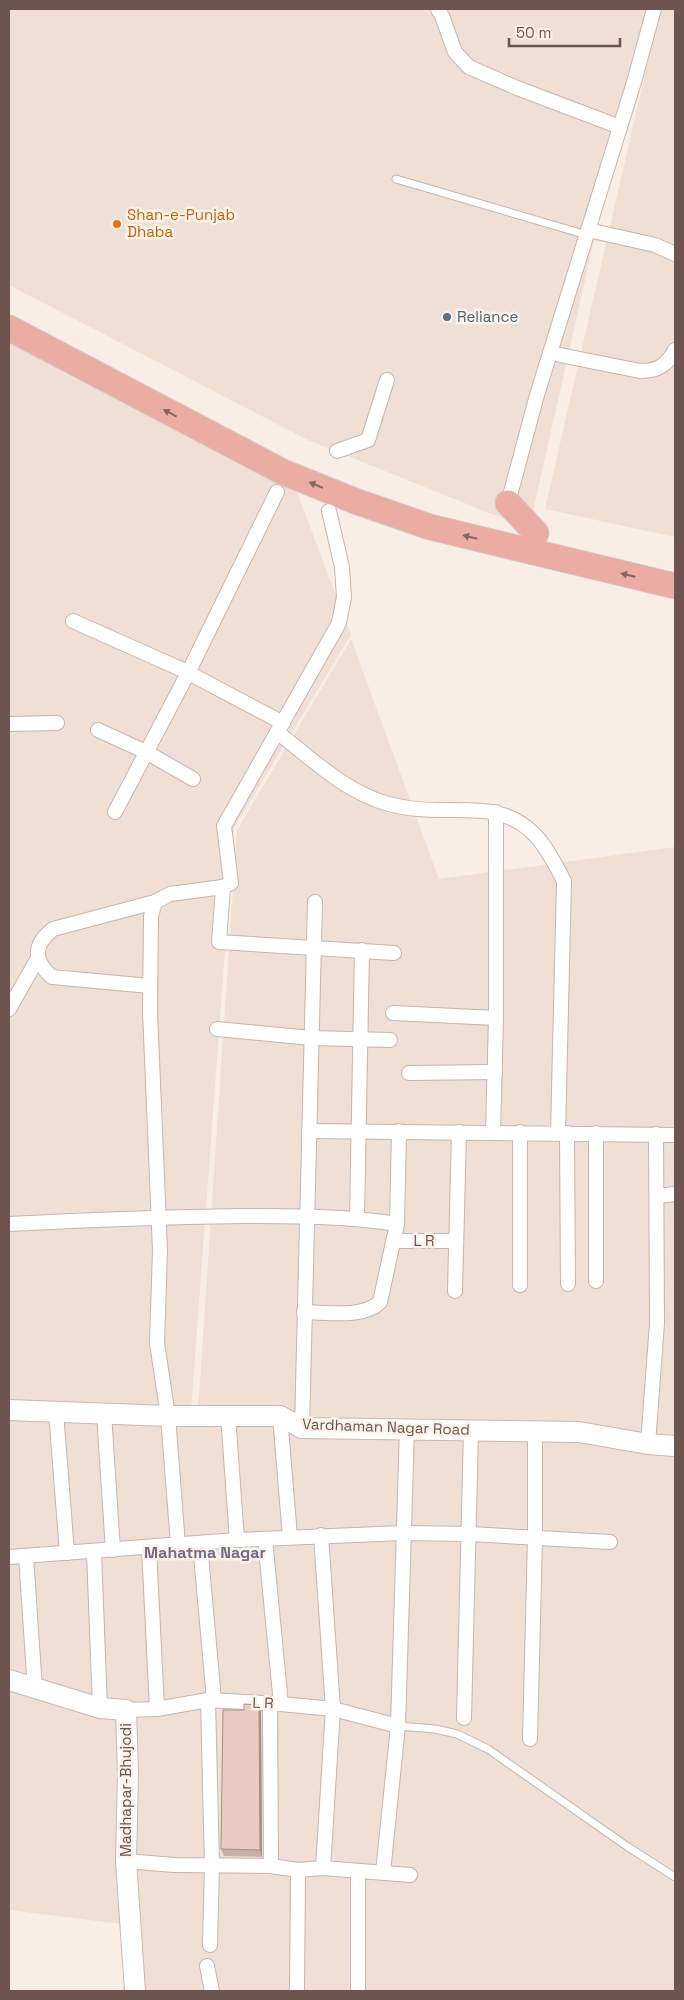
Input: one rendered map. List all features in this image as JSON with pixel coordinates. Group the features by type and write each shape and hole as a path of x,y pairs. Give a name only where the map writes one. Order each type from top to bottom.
{"highway":[{"path":"9,328 280,482 300,500"},
{"path":"280,482 355,501 430,527 675,586"},
{"path":"508,502 536,534"}],"street":[{"path":"438,9 454,52 469,67 517,88 620,127"},
{"path":"508,502 550,352 620,127 654,9"},
{"path":"587,232 655,245 675,254"},
{"path":"550,352 640,371 652,371 660,368 670,360 675,350"},
{"path":"337,451 368,440 387,380"},
{"path":"115,812 188,673 280,482"},
{"path":"150,986 52,977 43,969 38,958 37,947 42,938 53,930 155,902 170,894 223,887 231,883 224,826 339,623 344,596 342,567 329,511"},
{"path":"73,621 188,673 280,728 343,783 374,799 401,806 439,810 470,809 496,812 518,822 536,836 564,881 562,1133 568,1284"},
{"path":"9,724 58,723"},
{"path":"98,730 146,752 193,779"},
{"path":"492,1132 496,1018 496,812"},
{"path":"223,887 219,942 394,953"},
{"path":"155,902 151,916 150,986 160,1250 157,1343 168,1416 178,1544"},
{"path":"302,1428 315,902"},
{"path":"357,1218 362,950"},
{"path":"9,1009 38,958"},
{"path":"393,1013 496,1018"},
{"path":"217,1029 311,1038 390,1040"},
{"path":"409,1073 495,1072"},
{"path":"309,1131 675,1135"},
{"path":"304,1312 360,1312 375,1307 380,1302 397,1224 399,1131"},
{"path":"454,1291 454,1241 459,1132"},
{"path":"520,1132 520,1285"},
{"path":"596,1133 596,1282"},
{"path":"648,1444 658,1323 656,1134"},
{"path":"657,1196 675,1194"},
{"path":"9,1224 158,1217 306,1216 357,1218 397,1224"},
{"name":"L R","path":"394,1241 454,1241"},
{"name":"Vardhaman Nagar Road","path":"9,1410 168,1416 280,1416 302,1428 579,1432 648,1444 675,1446"},
{"path":"56,1412 67,1553"},
{"path":"104,1414 113,1550"},
{"path":"228,1415 236,1540"},
{"path":"280,1416 290,1537"},
{"path":"383,1872 398,1726 407,1429"},
{"path":"464,1718 470,1534 471,1430"},
{"path":"530,1739 535,1538 535,1431"},
{"path":"9,1557 321,1535 470,1534 610,1542"},
{"path":"321,1535 333,1709 323,1868"},
{"path":"265,1539 276,1704 271,1866"},
{"path":"200,1544 211,1700 212,1866 210,1944"},
{"path":"149,1548 157,1709"},
{"path":"94,1552 100,1708"},
{"path":"26,1556 35,1689"},
{"name":"Madhapar-Bhujodi","path":"9,1680 100,1708 126,1710 128,1774 126,1861 135,1991"},
{"name":"L R","path":"126,1710 157,1709 211,1700 333,1709 398,1726"},
{"path":"126,1861 174,1865 271,1866 298,1870 323,1868 410,1875"},
{"path":"297,1991 298,1870"},
{"path":"358,1871 358,1991"},
{"path":"207,1966 212,1991"}],"lane":[{"path":"396,179 587,232"},
{"path":"398,1726 435,1729 457,1734 488,1749 628,1847 675,1876"}],"shaded area":[{"path":"9,9 646,9 529,529 308,440 9,285"},
{"path":"660,9 675,9 675,537 545,509"},
{"path":"9,319 286,463 351,635 234,828 191,1411 9,1404"},
{"path":"351,639 439,879 675,847 675,1437 638,1433 198,1412 237,830"},
{"path":"9,1406 675,1442 675,1991 142,1991 137,1926 9,1910"}],"building":[{"path":"244,1704 259,1705 260,1850 221,1849 223,1710 244,1710"}],"place":[{"name":"Shan-e-Punjab Dhaba","path":"117,224"},
{"name":"Reliance","path":"447,317"}],"district":[{"name":"Mahatma Nagar","path":"205,1552"}]}
